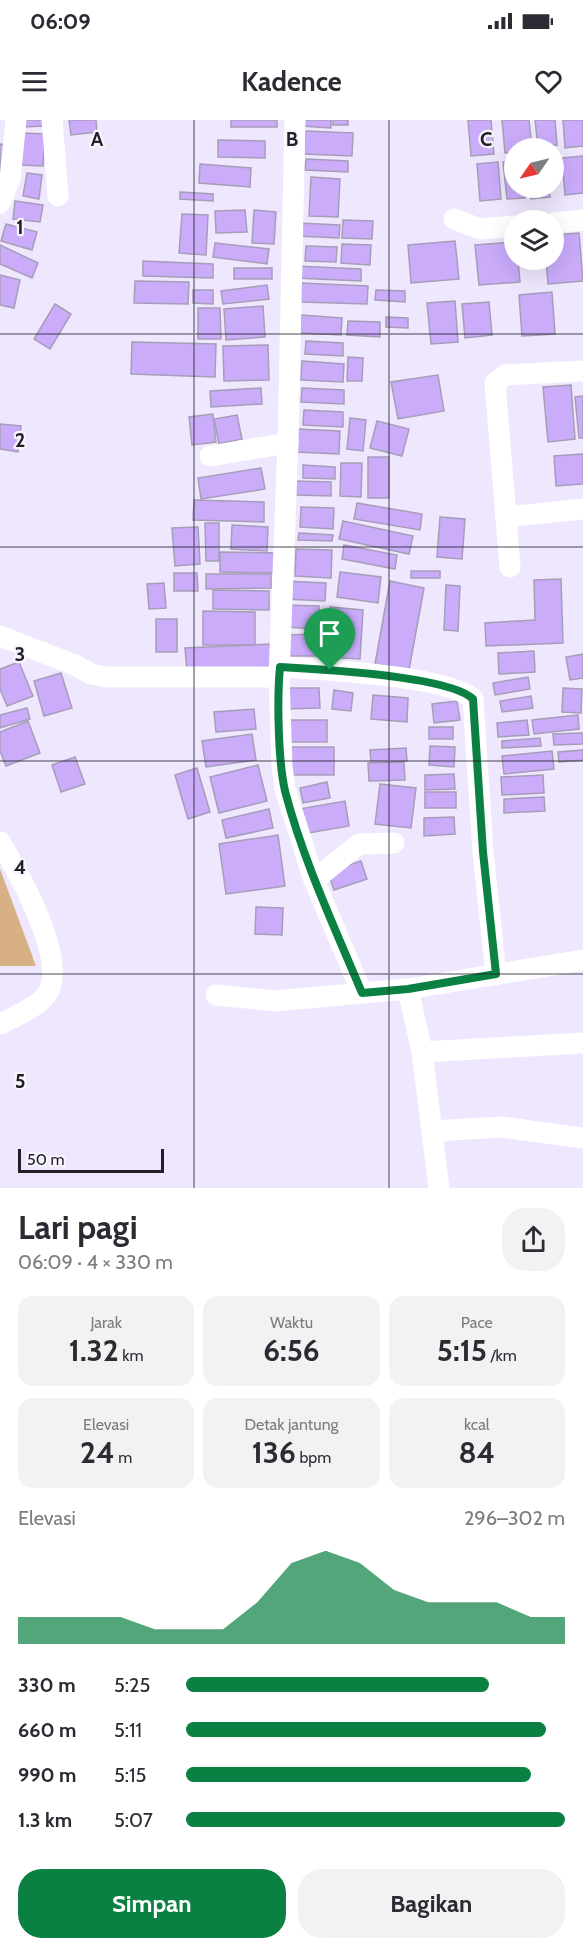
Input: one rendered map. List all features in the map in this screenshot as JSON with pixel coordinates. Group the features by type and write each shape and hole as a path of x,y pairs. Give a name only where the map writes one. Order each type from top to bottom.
{"street":[{"path":"0,203 10,180 16,120"},
{"path":"52,120 58,196"},
{"path":"294,120 288,443 280,672 285,789 314,880 362,993"},
{"path":"454,219 480,229 504,227"},
{"path":"564,222 583,220"},
{"path":"510,567 495,383 505,375 583,371"},
{"path":"210,456 288,443"},
{"path":"506,517 583,509"},
{"path":"0,636 75,665 91,674 106,677 280,672 396,678 455,689 473,699 483,852 496,974"},
{"path":"0,842 18,872 32,905 52,966 50,987 44,997 0,1024"},
{"path":"314,880 359,844 394,843"},
{"path":"216,995 275,1001 408,989 583,960"},
{"path":"408,989 422,1052 440,1188"},
{"path":"422,1052 583,1043"},
{"path":"432,1131 502,1127 583,1138"}],"shaded area":[{"path":"0,869 36,966 0,966"}],"building":[{"path":"25,120 42,120 43,126 25,127"},
{"path":"69,120 96,120 97,132 71,135"},
{"path":"231,120 277,120 277,127 231,127"},
{"path":"301,120 331,120 331,128 301,126"},
{"path":"333,120 348,120 348,125 333,125"},
{"path":"468,120 491,120 494,154 471,156"},
{"path":"502,120 529,120 531,138 504,138 504,142"},
{"path":"535,120 555,120 556,138 537,138"},
{"path":"563,120 583,120 583,146 565,148"},
{"path":"305,131 353,133 352,156 304,154"},
{"path":"22,133 45,134 43,166 21,165"},
{"path":"218,140 265,141 265,158 218,157"},
{"path":"0,144 7,145 0,180"},
{"path":"583,156 583,193 565,195 564,158"},
{"path":"306,159 348,161 348,172 305,170"},
{"path":"498,162 501,199 480,201 477,164"},
{"path":"200,164 251,168 250,187 199,183"},
{"path":"27,173 42,175 39,199 23,196"},
{"path":"311,177 340,179 338,217 309,216"},
{"path":"180,192 213,194 213,201 180,199"},
{"path":"15,201 43,205 40,222 13,219"},
{"path":"245,210 247,232 216,233 215,211"},
{"path":"254,210 276,212 274,244 252,243"},
{"path":"182,214 208,215 206,255 179,253"},
{"path":"343,220 373,221 372,239 342,238"},
{"path":"298,223 340,225 339,238 297,236"},
{"path":"6,224 37,232 32,250 1,241"},
{"path":"579,233 583,281 548,284 547,270 564,270 564,234"},
{"path":"455,241 459,279 411,283 408,245"},
{"path":"215,243 269,249 267,264 213,257"},
{"path":"504,243 504,270 519,270 520,282 479,285 475,245"},
{"path":"342,244 371,245 370,265 341,263"},
{"path":"0,245 38,263 32,278 0,264"},
{"path":"306,246 337,247 336,262 305,261"},
{"path":"143,261 213,264 213,278 143,276"},
{"path":"295,266 361,269 361,281 294,278"},
{"path":"234,268 272,268 272,279 234,279"},
{"path":"0,275 20,280 14,308 0,305"},
{"path":"135,281 189,282 188,304 134,303"},
{"path":"301,283 368,286 367,304 301,302"},
{"path":"267,285 269,299 223,304 221,291"},
{"path":"193,290 213,290 213,304 193,303"},
{"path":"376,290 405,291 405,302 375,300"},
{"path":"552,292 555,334 522,336 519,295"},
{"path":"455,301 458,342 431,344 427,303"},
{"path":"489,302 492,335 465,338 462,304"},
{"path":"55,304 71,314 50,349 34,339"},
{"path":"263,306 265,337 226,340 224,309"},
{"path":"198,308 220,308 221,339 198,339"},
{"path":"301,315 342,318 341,335 300,333"},
{"path":"386,317 408,318 408,328 386,327"},
{"path":"348,321 380,322 380,337 347,335"},
{"path":"306,341 343,343 343,356 305,354"},
{"path":"132,342 216,344 215,377 131,374"},
{"path":"268,345 269,380 224,381 223,346"},
{"path":"348,357 363,358 362,381 347,381"},
{"path":"302,361 344,364 343,382 301,380"},
{"path":"438,375 444,411 398,419 391,382"},
{"path":"571,385 575,439 548,442 543,387"},
{"path":"261,388 262,404 211,407 210,391"},
{"path":"302,388 344,390 344,404 301,402"},
{"path":"583,396 583,438 579,438 575,397"},
{"path":"304,410 343,412 343,427 303,425"},
{"path":"213,414 216,442 192,445 189,417"},
{"path":"237,415 242,439 219,444 214,419"},
{"path":"350,418 366,420 363,451 347,449"},
{"path":"377,421 409,429 402,456 370,448"},
{"path":"0,424 21,426 18,452 0,449"},
{"path":"297,429 340,431 339,454 296,452"},
{"path":"583,454 583,484 556,486 554,456"},
{"path":"368,457 389,457 389,498 368,498"},
{"path":"341,463 362,463 361,497 340,496"},
{"path":"303,465 335,467 335,479 303,478"},
{"path":"261,468 265,489 201,499 198,478"},
{"path":"295,481 331,482 331,496 295,495"},
{"path":"194,500 264,502 264,522 193,520"},
{"path":"357,503 422,514 420,530 354,519"},
{"path":"301,507 334,508 333,529 300,527"},
{"path":"440,517 465,519 462,559 437,557"},
{"path":"343,521 413,536 409,554 339,539"},
{"path":"205,523 219,523 219,561 206,561"},
{"path":"232,525 268,527 267,551 231,549"},
{"path":"198,527 200,564 175,566 172,528"},
{"path":"299,533 333,535 332,541 298,540"},
{"path":"344,545 397,555 395,569 342,559"},
{"path":"296,549 332,550 331,578 295,576"},
{"path":"220,552 278,553 277,573 220,572"},
{"path":"411,571 440,571 440,578 411,578"},
{"path":"340,572 381,577 378,603 337,597"},
{"path":"174,573 197,573 198,591 174,591"},
{"path":"206,574 271,574 271,588 206,589"},
{"path":"561,579 563,643 486,646 485,623 535,620 534,580"},
{"path":"285,581 326,583 325,601 284,599"},
{"path":"390,581 424,588 409,670 375,664"},
{"path":"164,583 166,608 149,609 147,584"},
{"path":"446,585 460,586 458,631 444,630"},
{"path":"213,590 269,591 269,610 213,609"},
{"path":"285,605 319,606 318,629 285,627"},
{"path":"330,607 363,610 360,659 326,657"},
{"path":"203,611 255,612 255,645 203,645"},
{"path":"156,619 177,619 177,652 156,652"},
{"path":"321,634 322,656 285,656 284,635"},
{"path":"271,644 272,667 187,671 185,648"},
{"path":"534,651 535,672 499,674 498,653"},
{"path":"583,654 583,678 570,680 566,657"},
{"path":"19,662 33,696 7,706 0,689 0,669"},
{"path":"61,673 72,708 44,716 34,681"},
{"path":"528,677 530,689 495,695 493,683"},
{"path":"285,688 319,688 320,708 285,709"},
{"path":"563,688 582,689 581,713 562,712"},
{"path":"334,690 353,693 351,711 332,709"},
{"path":"373,695 408,698 407,722 371,719"},
{"path":"531,696 533,708 502,712 500,701"},
{"path":"457,701 460,720 434,723 432,704"},
{"path":"27,708 30,719 0,728 0,715"},
{"path":"254,709 256,729 216,732 214,712"},
{"path":"578,715 579,729 534,734 532,720"},
{"path":"286,720 327,720 327,742 286,742"},
{"path":"527,720 529,735 498,737 497,723"},
{"path":"28,721 40,753 6,766 0,751 0,732"},
{"path":"429,727 453,727 453,739 429,739"},
{"path":"583,733 583,744 554,745 553,734"},
{"path":"252,734 256,760 206,767 202,741"},
{"path":"540,738 541,746 502,748 502,741"},
{"path":"430,746 455,747 454,767 429,765"},
{"path":"288,747 334,747 334,775 288,775"},
{"path":"406,748 407,761 371,763 370,750"},
{"path":"583,750 583,760 559,762 558,752"},
{"path":"552,751 554,769 504,774 502,756"},
{"path":"75,757 85,784 61,792 52,765"},
{"path":"404,762 405,780 369,781 368,763"},
{"path":"258,765 267,801 219,813 210,777"},
{"path":"197,768 210,812 188,819 175,775"},
{"path":"454,774 455,789 425,790 425,775"},
{"path":"543,775 544,793 502,795 501,777"},
{"path":"327,782 330,798 303,803 300,788"},
{"path":"380,784 416,788 411,828 375,824"},
{"path":"425,792 456,792 456,808 425,808"},
{"path":"544,797 545,811 504,813 504,799"},
{"path":"345,801 349,826 303,834 299,809"},
{"path":"269,809 273,828 226,838 222,820"},
{"path":"454,817 455,834 424,836 424,818"},
{"path":"278,835 285,886 226,894 219,844"},
{"path":"361,861 367,879 334,890 328,872"},
{"path":"256,907 283,908 282,935 255,934"}],"route":[{"path":"280,667 330,670 396,678 455,689 473,699 483,852 496,974 408,989 362,993 314,880 285,789 282,766 280,667"}]}
